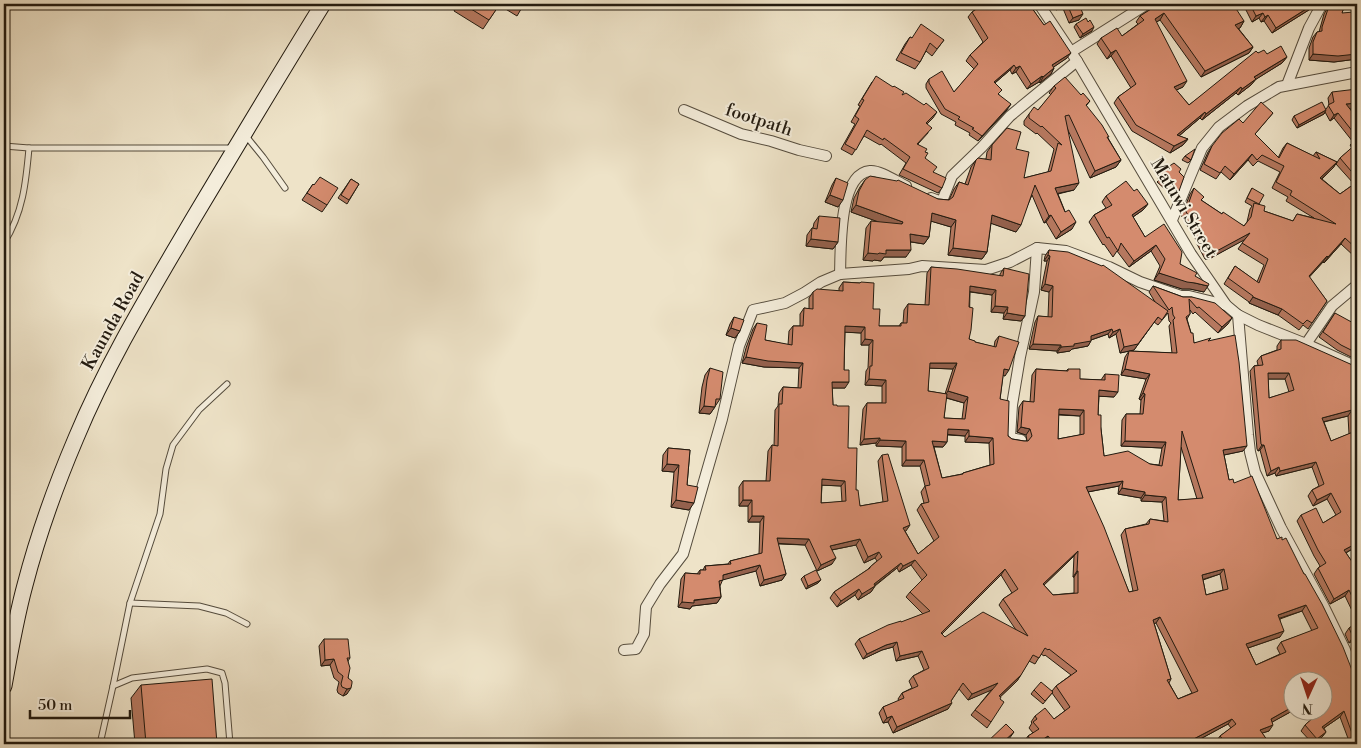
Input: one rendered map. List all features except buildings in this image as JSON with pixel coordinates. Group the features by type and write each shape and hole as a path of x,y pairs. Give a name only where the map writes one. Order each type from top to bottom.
{"main road":[{"name":"Kaunda Road","path":"4,686 25,584 52,501 76,437 108,367 127,331 322,4"}],"street":[{"name":"Matuwi Street","path":"1039,4 1077,61 1191,254 1226,305 1238,315 1258,325 1357,367"},
{"path":"1071,52 1147,4"},
{"path":"1287,85 1309,28 1322,4"},
{"path":"840,274 842,221 848,194 857,179 870,171 877,172 936,200 942,201 952,176 1010,116 1077,61"},
{"path":"1172,220 1202,148 1219,128 1247,106 1279,87 1357,72"},
{"name":"footpath","path":"684,110 741,134 826,156"},
{"path":"1020,440 1010,438 1012,405 1034,292 1037,248"},
{"path":"624,650 636,649 644,634 646,607 660,584 683,554 722,419 739,346 753,310 785,304 821,282 840,274 908,269 922,266 986,270 1010,262 1037,248 1066,251 1109,267 1140,282 1181,296 1226,305"},
{"path":"1306,344 1332,306 1357,285"},
{"path":"1238,315 1248,436 1255,472 1281,528 1345,650 1357,681"}],"lane":[{"path":"244,134 285,188"},
{"path":"4,146 29,148 236,148"},
{"path":"4,243 12,230 24,192 29,148"},
{"path":"100,744 130,603 160,514 166,469 173,445 199,410 227,384"},
{"path":"130,603 199,606 226,613 247,624"},
{"path":"113,686 132,678 207,669 222,673 225,684 230,744"}]}
